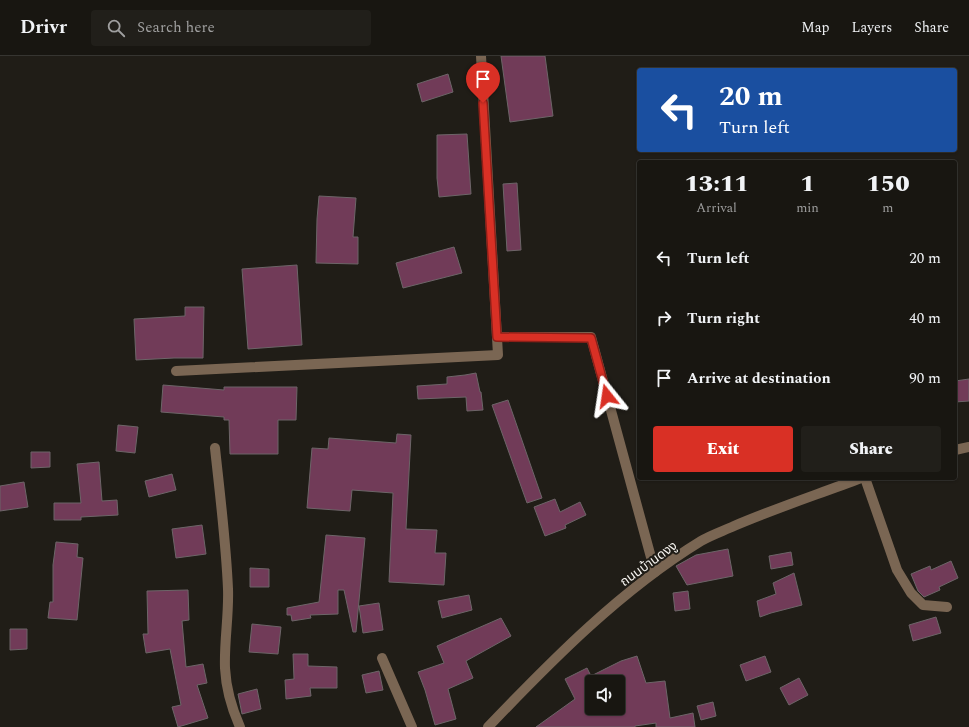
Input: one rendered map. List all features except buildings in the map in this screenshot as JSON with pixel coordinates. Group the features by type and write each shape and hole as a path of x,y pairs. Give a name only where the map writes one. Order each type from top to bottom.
{"street":[{"path":"176,371 498,356 481,56"},
{"path":"497,337 591,338 655,572"},
{"path":"957,450 969,447"},
{"path":"215,448 227,569 228,592 225,668 227,687 235,716 240,727"},
{"name":"ถนนบ้านดงงู","path":"488,727 530,682 617,602 655,572 702,540 754,517 856,480"},
{"path":"866,480 897,570 911,593 923,605 947,607"},
{"path":"382,658 412,727"}],"route":[{"path":"483,103 497,337 591,338 607,396"}]}
